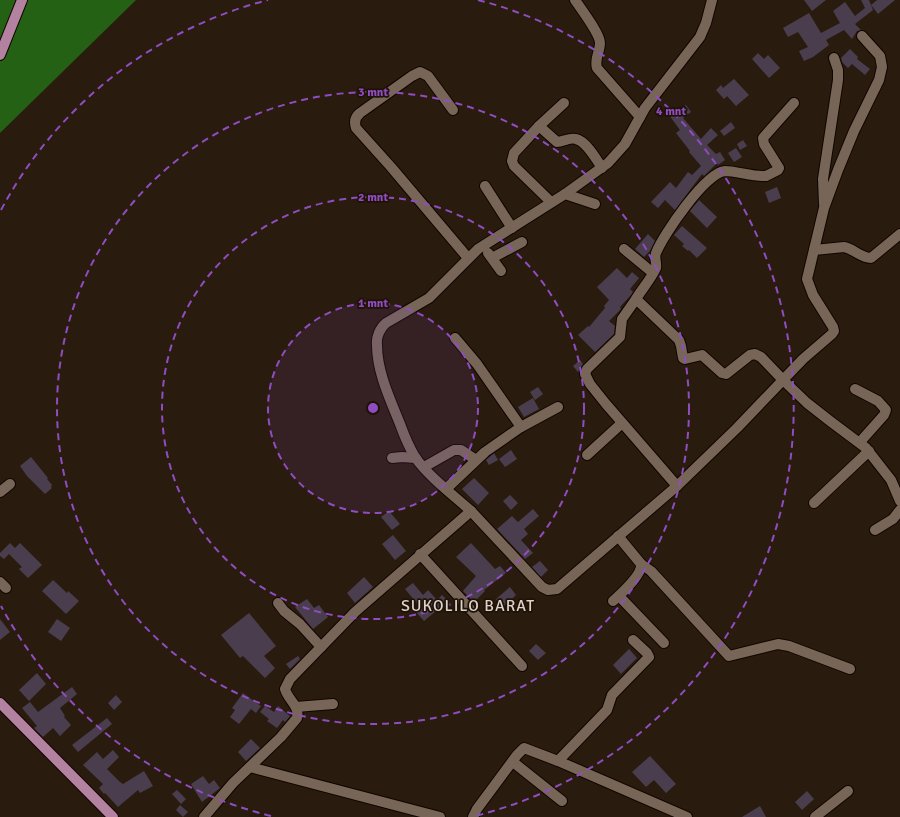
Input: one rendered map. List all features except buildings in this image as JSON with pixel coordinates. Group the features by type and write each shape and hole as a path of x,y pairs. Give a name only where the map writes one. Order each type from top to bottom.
{"main road":[{"path":"0,55 22,0"},
{"path":"0,703 113,817"}],"street":[{"path":"575,0 592,25 599,40 599,49 596,62 597,68 640,117"},
{"path":"712,0 706,23 700,37 648,103 622,148 602,168 565,194 483,246 468,258 429,298 386,323 378,334 378,361 385,386 404,434 416,458 446,489 471,511 542,586 548,590 554,590 563,584 677,486 803,359 834,331 819,306 808,283 808,276 824,208 851,138 879,80 882,67 880,56 862,36"},
{"path":"824,208 823,179 838,80 838,70 834,58"},
{"path":"453,110 428,76 420,72 412,76 360,113 356,117 355,122 356,128 392,167 468,258"},
{"path":"551,202 514,166 512,161 514,153 539,126 564,103"},
{"path":"677,486 590,384 585,372 620,337 622,319 653,273 656,265 655,254 669,230 705,183 715,175 726,171 766,176 778,170 779,168 764,144 763,138 794,103"},
{"path":"539,126 557,142 574,138 580,140 589,149 602,168"},
{"path":"485,186 512,228"},
{"path":"565,194 595,204"},
{"path":"814,250 844,246 866,258 871,258 900,234"},
{"path":"492,258 522,242"},
{"path":"483,246 501,271"},
{"path":"624,249 653,273"},
{"path":"636,299 679,340 684,359 687,360 702,355 722,373 726,374 748,357 755,354 761,357 817,412 860,442 869,451 888,476 899,496"},
{"path":"455,338 477,364 521,427"},
{"path":"855,390 878,401 886,409 884,415 860,442"},
{"path":"446,489 476,460 521,427 558,407"},
{"path":"587,456 622,423"},
{"path":"424,467 454,450 461,450 476,460"},
{"path":"814,503 869,451"},
{"path":"392,458 416,458"},
{"path":"0,492 10,484"},
{"path":"875,530 892,519 900,510"},
{"path":"204,817 233,783 282,737 297,718 298,715 296,707 286,693 285,687 290,679 355,612 471,511"},
{"path":"618,536 641,564 651,571 729,656 778,644 789,646 850,669"},
{"path":"420,554 522,666"},
{"path":"641,564 642,568 636,577 616,599 664,642"},
{"path":"278,603 321,647"},
{"path":"558,761 607,710 612,695 649,657 633,640"},
{"path":"296,707 333,704"},
{"path":"473,817 477,809 524,748 558,761 687,817"},
{"path":"513,762 562,801"},
{"path":"250,767 440,817"},
{"path":"815,817 848,791"}],"green space":[{"path":"0,0 136,0 0,133"}],"district":[{"name":"SUKOLILO BARAT","path":"468,605"}]}
